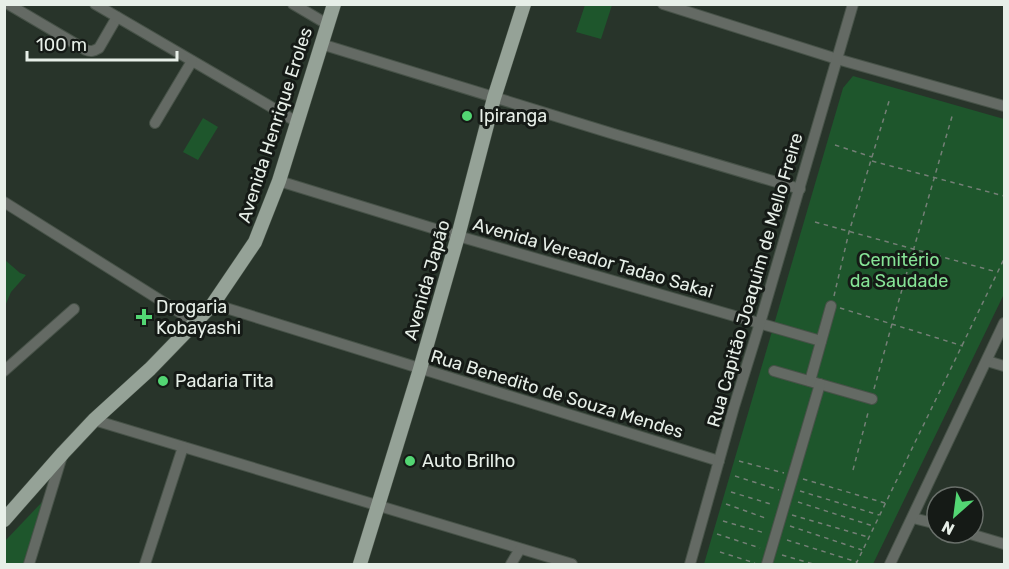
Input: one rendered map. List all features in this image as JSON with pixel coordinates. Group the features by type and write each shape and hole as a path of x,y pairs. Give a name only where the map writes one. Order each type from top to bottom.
{"main road":[{"name":"Avenida Henrique Eroles","path":"4,520 94,420 150,369 213,304 255,242 279,181 334,4"},
{"name":"Avenida Japão","path":"360,564 420,369 494,98 524,4"}],"street":[{"path":"8,4 91,51 99,48 117,17"},
{"path":"95,4 297,122"},
{"path":"293,4 327,24"},
{"path":"663,4 837,59 1005,106"},
{"name":"Rua Capitão Joaquim de Mello Freire","path":"690,564 853,4"},
{"path":"321,44 800,189"},
{"path":"155,123 192,61"},
{"name":"Avenida Vereador Tadao Sakai","path":"279,181 458,236 821,341"},
{"path":"4,202 195,322"},
{"name":"Rua Benedito de Souza Mendes","path":"213,304 719,461"},
{"path":"767,564 793,476 815,382 821,341 831,306"},
{"path":"4,371 74,309"},
{"path":"890,564 1005,323"},
{"path":"987,361 1005,366"},
{"path":"774,371 872,399"},
{"path":"94,420 572,564"},
{"path":"145,564 183,447"},
{"path":"29,564 63,453"},
{"path":"913,518 925,521"},
{"path":"985,538 1005,544"},
{"path":"511,564 520,549"}],"path":[{"path":"890,98 849,232 831,306 963,346"},
{"path":"892,324 953,113"},
{"path":"835,145 873,157"},
{"path":"871,161 1005,196"},
{"path":"815,222 998,273"},
{"path":"723,521 857,563 1005,259"},
{"path":"739,461 886,503"},
{"path":"735,476 863,550"},
{"path":"731,492 874,527"},
{"path":"726,504 785,504 880,515"},
{"path":"785,504 869,538"},
{"path":"720,552 759,564"}],"green space":[{"path":"585,5 612,5 601,39 576,32"},
{"name":"Cemitério da Saudade","path":"853,76 1004,119 1004,294 873,564 704,564 843,88"},
{"path":"203,118 218,127 198,160 183,152"},
{"path":"5,260 20,273 26,275 11,292 5,306"},
{"path":"44,500 23,564 5,564 5,541"}],"place":[{"name":"Ipiranga","path":"467,116"},
{"name":"Drogaria Kobayashi","path":"144,317"},
{"name":"Padaria Tita","path":"163,381"},
{"name":"Auto Brilho","path":"410,461"}]}
